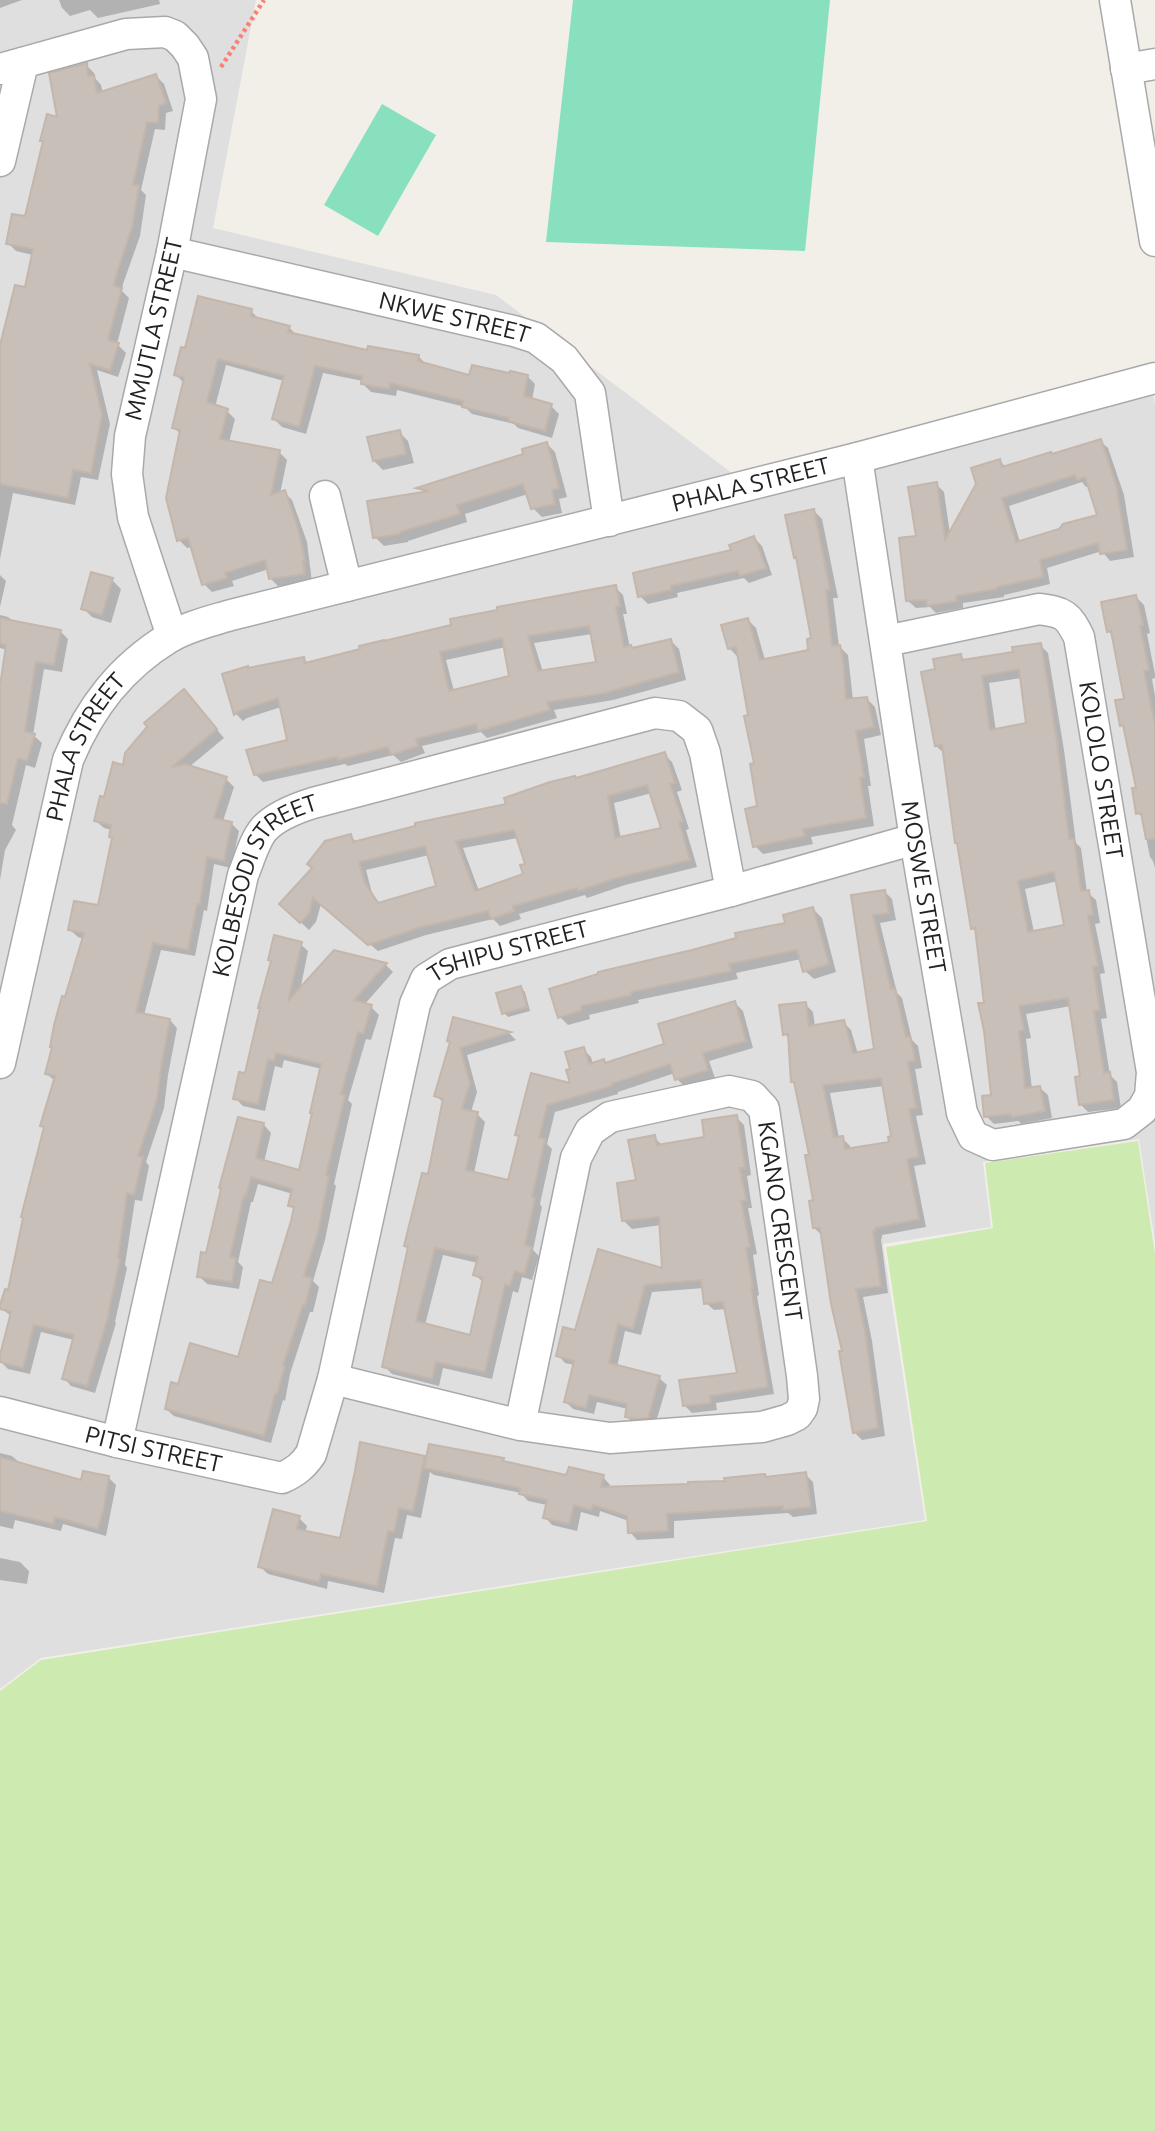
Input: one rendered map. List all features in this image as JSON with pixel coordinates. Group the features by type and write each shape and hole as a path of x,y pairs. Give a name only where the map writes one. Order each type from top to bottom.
{"street":[{"path":"1115,0 1155,241"},
{"name":"MMUTLA STREET","path":"11,66 126,34 165,32 175,36 192,58 201,99 172,252 130,436 127,474 133,517 172,636"},
{"path":"1126,69 1155,64"},
{"path":"0,161 11,66"},
{"name":"NKWE STREET","path":"172,252 536,338 564,359 590,393 609,521"},
{"name":"PHALA STREET","path":"0,1063 9,981 68,760 81,729 99,701 146,653 172,636 231,615 857,458 1155,378"},
{"name":"MOSWE STREET","path":"857,458 915,839 962,1113 973,1136 993,1145 1124,1125 1142,1110"},
{"path":"325,496 348,586"},
{"name":"KOLOLO STREET","path":"886,641 1040,609 1059,611 1071,620 1079,637 1152,1072 1150,1096 1142,1110"},
{"name":"KOLBESODI STREET","path":"117,1442 243,875 264,829 293,810 313,803 656,713 679,716 697,730 705,754 731,891"},
{"name":"TSHIPU STREET","path":"304,1464 311,1454 333,1379 415,1004 426,979 450,964 731,891 915,839"},
{"name":"KGANO CRESCENT","path":"333,1379 520,1425 610,1438 762,1427 797,1415 804,1399 802,1376 764,1109 751,1096 729,1091 610,1117 590,1131 576,1158 520,1425"},
{"name":"PITSI STREET","path":"0,1412 117,1442 282,1478 294,1473 304,1464"}],"path":[{"path":"201,99 264,0"}],"shaded area":[{"path":"0,0 256,0 213,228 496,295 757,492 1152,385 1155,405 1155,1243 1139,1139 983,1162 991,1227 883,1244 925,1520 41,1658 0,1689"}],"green space":[{"path":"573,0 830,0 805,251 546,242"},
{"path":"382,104 436,135 378,236 324,205"},
{"path":"1138,1141 1155,1254 1155,2131 0,2131 0,1691 41,1660 927,1521 886,1247 993,1228 985,1163"}],"building":[{"path":"87,63 88,76 94,75 97,93 156,74 166,103 159,106 158,123 147,122 133,185 139,185 132,227 114,286 122,288 108,340 119,343 110,370 90,364 102,415 91,473 73,470 68,498 0,484 0,345 15,285 25,287 33,249 6,244 12,214 25,216 47,114 57,117 49,73"},
{"path":"198,296 252,309 251,316 290,326 288,332 367,350 368,346 419,355 418,361 469,375 472,365 528,375 524,396 552,404 545,431 508,421 509,418 462,407 463,401 390,383 389,389 361,384 362,376 315,366 299,427 272,419 284,376 218,359 207,402 228,409 220,439 280,450 271,495 285,490 299,532 305,574 269,579 265,560 225,573 227,578 202,585 188,538 177,541 166,498 180,430 172,428 184,378 174,375 181,347 185,348"},
{"path":"400,430 406,454 373,461 367,437"},
{"path":"1101,439 1116,485 1127,550 1100,554 1098,543 1040,560 1043,577 956,596 957,601 927,606 926,600 906,601 899,538 916,536 908,487 937,482 945,540 976,484 971,468 1000,459 1002,467 1051,452 1052,454","holes":["1075,475 1077,480 1085,477 1097,515 1063,524 1059,529 1016,542 1002,498"]},
{"path":"547,442 559,488 552,490 555,504 531,509 523,484 457,505 460,514 400,534 373,538 367,501 429,491 416,488 523,454 522,449"},
{"path":"814,509 830,590 826,590 832,646 840,645 846,699 867,697 874,727 856,731 864,777 860,778 866,818 803,829 805,836 753,847 745,809 757,806 750,764 754,763 744,716 748,715 736,647 728,649 721,625 748,618 760,660 808,650 807,639 811,638 785,515"},
{"path":"754,536 766,568 740,576 738,571 671,586 672,590 638,597 633,573 731,550 729,545"},
{"path":"91,572 113,578 102,615 81,609"},
{"path":"616,585 620,606 616,607 624,647 631,645 632,648 671,639 679,672 605,693 547,702 550,710 478,731 476,724 416,739 418,746 391,755 388,747 338,760 337,757 254,775 246,750 287,740 278,698 234,715 222,674 248,666 304,657 305,663 360,649 359,646 451,625 450,619 497,610 497,607","holes":["589,626 596,662 538,671 528,636","502,638 509,676 449,691 440,652"]},
{"path":"1136,595 1149,670 1144,671 1155,725 1155,839 1146,839 1141,813 1136,814 1132,788 1136,788 1115,700 1124,699 1111,631 1107,632 1101,602"},
{"path":"0,618 61,630 54,665 36,662 25,731 35,734 27,761 18,758 7,804 0,803 0,686 6,645 0,644"},
{"path":"1041,643 1069,839 1074,839 1081,891 1089,890 1093,915 1088,916 1098,966 1093,967 1100,1010 1094,1011 1104,1073 1110,1072 1114,1100 1079,1105 1075,1077 1080,1076 1068,998 1019,1006 1024,1030 1019,1031 1025,1088 1040,1086 1045,1111 1012,1117 1011,1114 984,1117 982,1096 991,1095 978,1003 984,1003 975,928 971,929 955,843 942,745 935,746 921,672 935,669 933,659 961,654 962,660 1013,652 1012,647","holes":["1019,669 1026,723 990,730 982,676","1054,872 1064,925 1028,932 1018,881"]},
{"path":"184,689 217,729 172,767 185,764 227,777 214,818 232,822 224,861 207,857 200,904 197,904 188,950 153,943 136,1012 170,1019 157,1099 138,1156 143,1157 134,1195 127,1193 120,1259 109,1314 87,1386 62,1379 74,1335 34,1325 23,1368 0,1362 11,1312 0,1309 0,1305 5,1289 8,1290 23,1218 21,1217 44,1127 40,1126 55,1076 45,1074 54,1025 84,933 68,930 74,901 98,905 112,838 109,837 111,825 94,821 100,796 104,797 113,762 123,765 125,753 147,727 144,723"},
{"path":"665,752 675,783 670,784 683,821 679,822 690,860 513,906 514,911 491,919 488,911 418,928 368,945 313,898 309,914 300,923 279,904 312,868 307,864 325,841 351,834 353,842 415,826 415,823 506,804 504,798 550,782 575,776 576,778","holes":["647,785 661,828 615,838 608,796","514,830 525,864 520,865 523,874 475,891 456,841","425,846 436,886 378,903 365,883 359,862"]},
{"path":"885,890 889,913 873,915 891,989 895,988 906,1037 910,1036 915,1060 908,1062 916,1108 909,1109 919,1157 907,1159 919,1219 875,1228 873,1231 881,1286 856,1289 865,1331 878,1428 853,1433 839,1351 842,1351 831,1304 820,1228 813,1228 809,1201 813,1200 805,1155 809,1155 794,1082 791,1082 788,1034 783,1035 779,1005 806,1002 809,1026 844,1020 853,1053 874,1049 851,895","holes":["881,1078 891,1136 888,1137 889,1142 845,1149 843,1136 834,1137 823,1085"]},
{"path":"813,907 829,964 803,972 797,950 729,964 731,971 631,992 631,995 581,1006 582,1010 558,1018 549,989 598,972 736,938 735,933 785,923 783,915"},
{"path":"274,935 302,942 288,1001 334,950 387,963 354,1000 372,1005 363,1034 358,1032 341,1094 345,1095 326,1175 329,1176 318,1232 304,1276 312,1278 305,1306 303,1305 283,1365 285,1366 264,1436 165,1409 171,1382 178,1384 190,1343 238,1357 260,1280 272,1283 291,1221 294,1207 288,1206 292,1189 251,1177 246,1196 244,1195 230,1257 236,1258 232,1282 197,1277 201,1252 206,1253 221,1189 219,1188 238,1117 264,1123 256,1158 299,1170 312,1113 321,1064 276,1053 274,1061 268,1059 258,1104 233,1099 239,1072 245,1073 271,961 268,960"},
{"path":"521,986 527,1007 502,1014 496,993"},
{"path":"735,1001 746,1041 703,1053 708,1070 675,1080 670,1064 611,1084 612,1086 547,1105 539,1138 545,1139 525,1245 532,1247 524,1274 515,1271 510,1286 505,1284 485,1372 436,1362 432,1379 382,1367 408,1247 404,1246 422,1173 428,1174 443,1099 434,1096 450,1042 447,1041 453,1017 511,1032 460,1048 470,1083 462,1109 478,1112 466,1170 508,1180 519,1136 515,1135 531,1073 570,1083 566,1070 570,1069 565,1052 584,1047 589,1064 604,1059 605,1063 664,1044 658,1024","holes":["435,1248 478,1257 473,1275 483,1278 470,1335 416,1321"]},
{"path":"737,1115 745,1168 740,1168 746,1200 741,1201 750,1247 746,1248 768,1387 710,1396 711,1403 683,1406 679,1380 737,1373 723,1302 704,1304 701,1280 645,1285 633,1329 618,1324 609,1363 660,1376 648,1418 625,1417 627,1404 589,1395 586,1408 564,1402 574,1361 556,1356 563,1327 575,1330 598,1249 662,1268 659,1217 622,1221 617,1183 636,1180 628,1140 655,1135 657,1145 704,1137 702,1120"},
{"path":"360,1442 425,1456 413,1511 399,1508 394,1532 388,1531 377,1586 321,1574 319,1582 258,1567 273,1509 300,1516 297,1529 340,1538"},
{"path":"429,1444 504,1458 503,1461 566,1475 569,1467 604,1475 601,1487 688,1484 725,1481 724,1478 806,1472 811,1507 783,1510 783,1506 667,1514 668,1531 628,1533 627,1516 593,1505 591,1510 574,1505 569,1524 543,1518 547,1500 519,1494 520,1488 424,1468"},
{"path":"0,1457 81,1480 83,1471 109,1476 98,1529 55,1517 53,1524 0,1511"}]}
